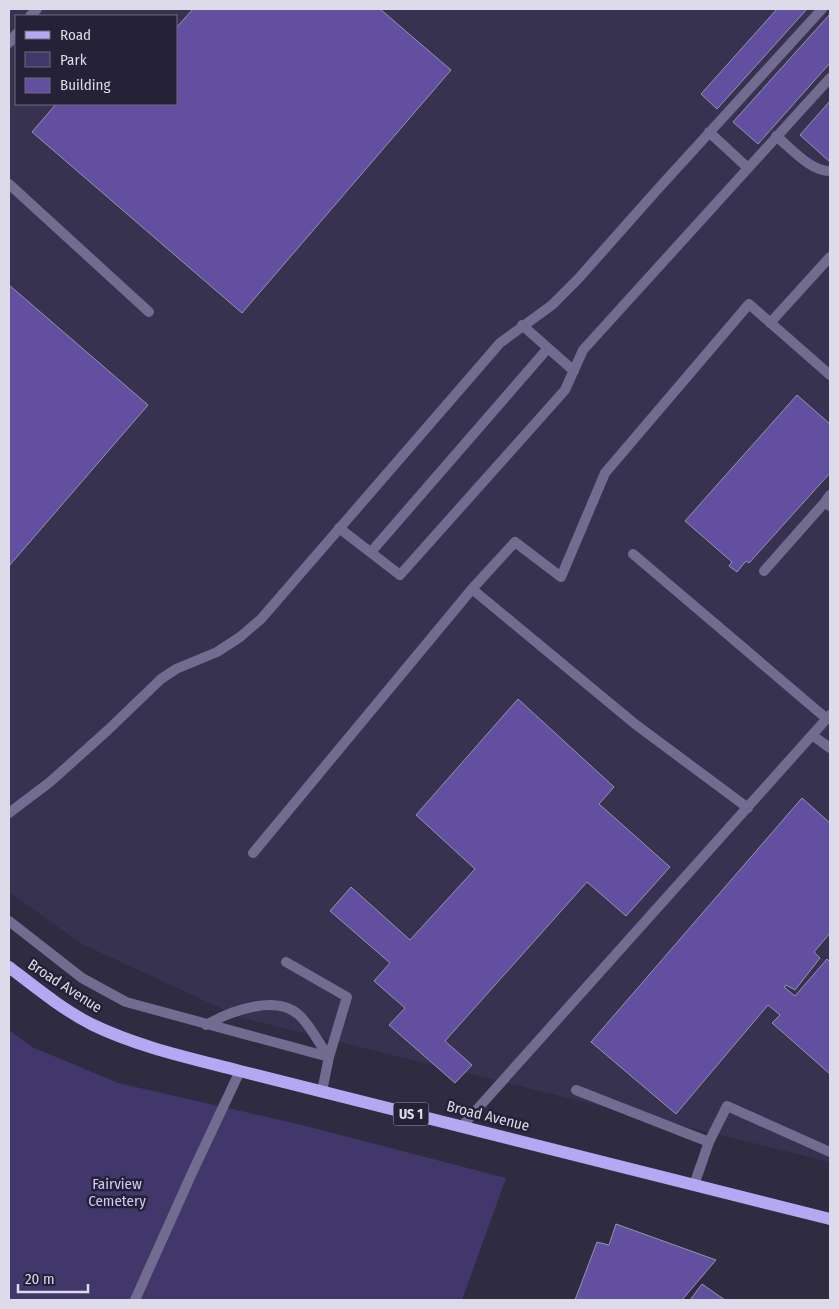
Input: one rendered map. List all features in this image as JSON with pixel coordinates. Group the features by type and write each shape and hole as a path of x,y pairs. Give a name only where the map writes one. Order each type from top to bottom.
{"main road":[{"name":"Broad Avenue","path":"9,967 47,996 91,1023 143,1045 830,1219"}],"lane":[{"path":"9,813 50,782 161,680 176,669 217,652 261,620 338,528 500,342 552,305 578,279 822,9"},
{"path":"338,528 400,575 564,390 584,350 830,78"},
{"path":"709,132 748,168"},
{"path":"776,136 810,164 823,171 830,171"},
{"path":"9,184 149,312"},
{"path":"770,323 830,257"},
{"path":"253,852 472,590 515,542 561,577 605,473 749,304 830,375"},
{"path":"522,325 574,371"},
{"path":"371,552 548,348"},
{"path":"764,571 828,501"},
{"path":"462,1126 828,717 633,554"},
{"path":"472,590 635,724 748,808"},
{"path":"812,735 830,748"},
{"path":"9,921 82,978 126,1002 328,1057"},
{"path":"286,962 346,997 328,1057 322,1091"},
{"path":"206,1025 239,1010 267,1005 288,1008 302,1017 328,1057"},
{"path":"135,1300 240,1071"},
{"path":"576,1090 709,1142"},
{"path":"694,1185 709,1142 727,1106 830,1152"}],"shaded area":[{"path":"9,9 830,9 830,1162 242,1018 82,944 9,892"}],"green space":[{"name":"Fairview Cemetery","path":"9,1030 32,1047 118,1083 298,1124 506,1178 462,1300 9,1300"}],"building":[{"path":"193,9 380,9 451,70 242,313 32,132 55,105 178,105 178,26"},
{"path":"777,9 807,9 717,109 701,94"},
{"path":"830,14 830,63 758,144 733,122"},
{"path":"830,101 830,162 800,135"},
{"path":"9,285 148,405 9,566"},
{"path":"797,395 830,424 830,473 749,563 746,561 737,572 729,566 732,562 685,521"},
{"path":"518,699 614,787 599,804 670,867 626,916 587,882 445,1041 472,1065 455,1083 389,1025 405,1008 374,981 390,963 330,911 351,887 410,940 475,869 416,815"},
{"path":"802,798 830,823 830,933 814,952 820,958 795,990 786,985 784,987 795,996 827,959 830,962 830,1074 772,1023 780,1015 768,1005 676,1114 591,1042"},
{"path":"616,1224 716,1260 682,1300 575,1300 597,1242 609,1245"},
{"path":"702,1284 725,1300 690,1300"}]}
